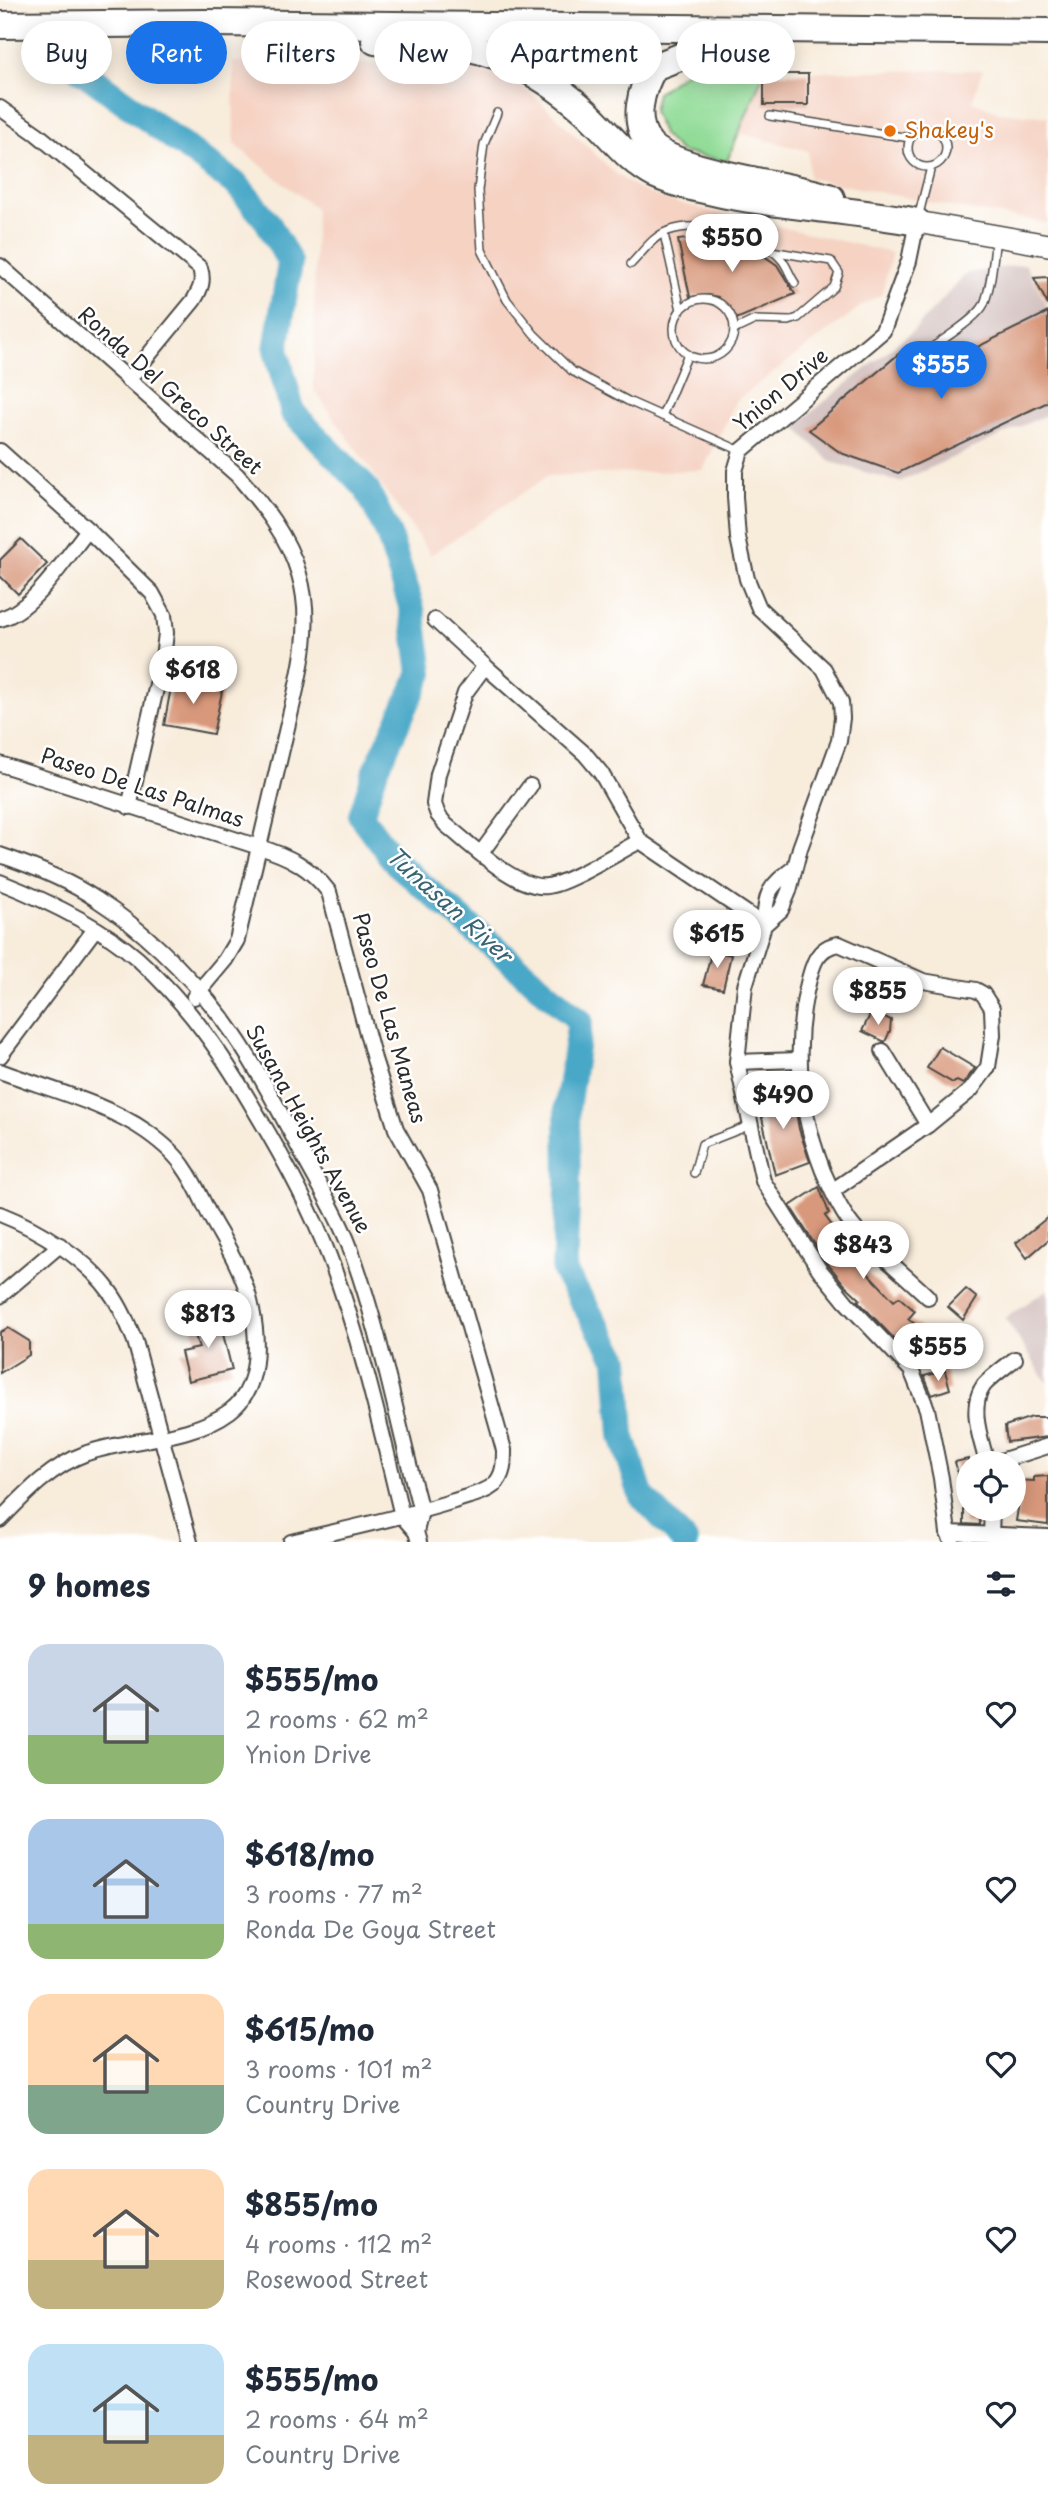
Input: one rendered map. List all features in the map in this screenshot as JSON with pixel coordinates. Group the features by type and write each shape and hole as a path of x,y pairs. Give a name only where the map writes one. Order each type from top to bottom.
{"highway":[{"path":"227,23 845,32 1048,32"},
{"path":"4,25 126,24"},
{"path":"227,26 313,37 463,46 524,68 564,92 607,131 625,152 653,174 712,192 773,204 887,216 916,222"},
{"path":"845,32 710,48 654,67 642,92 640,124 649,143 675,160 820,194 887,216"}],"street":[{"path":"0,108 37,134 200,268 203,278 194,300 128,380"},
{"path":"916,222 1048,245"},
{"name":"Ynion Drive","path":"764,925 781,910 785,901 839,741 841,702 824,669 758,608 747,579 738,538 735,471 741,451 883,331 909,261 916,222"},
{"name":"Ronda Del Greco Street","path":"0,266 237,475 267,510 286,543 299,574 307,610 304,658 259,847"},
{"path":"0,451 88,530 152,593 164,615 166,633 163,658 129,807"},
{"path":"0,618 20,610 32,599 88,530"},
{"path":"435,620 585,754 601,773 640,841 764,925"},
{"path":"485,666 471,683 460,705 438,774 434,804 438,816 481,853 524,883 537,886 558,883 640,841"},
{"name":"Paseo De Las Palmas","path":"0,764 259,847 237,940 225,960 185,1007"},
{"path":"481,853 530,786"},
{"name":"Paseo De Las Maneas","path":"259,847 286,855 317,877 329,892 374,1059 396,1129 430,1190 504,1450 501,1476 493,1485 482,1492 421,1511"},
{"name":"Susana Heights Avenue","path":"0,855 38,869 96,898 148,939 223,1019 243,1050 287,1125 348,1243 368,1304 421,1511 418,1537"},
{"path":"794,868 775,882 765,903 764,925 746,986 737,1062 764,1181 819,1269 911,1370 927,1409 950,1537 1048,1537"},
{"name":"Susana Heights Avenue","path":"0,882 61,909 137,958 185,1007 226,1059 273,1141 328,1254 365,1372 402,1516 418,1537"},
{"path":"0,1056 95,929"},
{"path":"831,1191 928,1125 971,1090 988,1067 993,1035 992,1008 988,1000 976,990 923,981 846,946 831,945 818,954 810,975 802,1012 798,1060 802,1101 812,1143 831,1191 856,1230 928,1297"},
{"path":"883,1051 928,1125"},
{"path":"737,1062 798,1060"},
{"path":"0,1071 117,1115 144,1130 166,1147 185,1167 243,1277 255,1321 256,1357 245,1394 231,1410 211,1423 162,1437 88,1452 58,1466 0,1520"},
{"path":"0,1214 32,1227 60,1245 110,1290 135,1341 190,1542"},
{"path":"0,1296 60,1245"},
{"path":"984,1451 976,1414 978,1399 984,1386 1015,1359"},
{"path":"1026,1453 1048,1446"},
{"path":"291,1542 421,1511"},
{"path":"991,1536 992,1521"}],"lane":[{"path":"497,113 484,144 478,190 482,250 508,300 534,334 572,371 628,401 741,451"},
{"path":"770,116 910,138"},
{"path":"926,129 938,132 945,143 942,161 931,167 918,166 909,157 910,138 914,133 926,129"},
{"path":"916,222 931,167"},
{"path":"631,264 653,241 664,234 690,228 714,228 738,233 771,251 783,260 795,284"},
{"path":"664,234 681,310"},
{"path":"915,359 984,306 996,238"},
{"path":"734,330 755,320 789,321 798,318 834,287 837,281 839,273 831,261 771,251"},
{"path":"695,300 712,300 726,309 734,330 729,345 718,355 703,359 688,354 679,345 675,333 675,321 681,310 695,300"},
{"path":"662,416 688,354"},
{"path":"694,1173 702,1144 752,1125"}],"shaded area":[{"path":"233,62 241,62 241,84 360,84 360,64 374,64 374,84 472,84 472,70 486,73 486,84 516,84 532,94 615,173 640,190 669,201 892,253 882,294 860,307 736,401 703,470 548,476 431,555 314,390 315,208 234,144"},
{"path":"983,70 972,101 999,112 1048,117 1048,223 809,178 808,151 739,133 759,84 795,84 795,72"},
{"path":"1025,264 1048,308 1048,414 899,482 831,462 794,426 912,332 967,273"},
{"path":"1048,1289 1048,1384 1005,1318"}],"green space":[{"path":"676,79 676,84 759,84 727,161 681,152 663,135 653,111 657,93"}],"building":[{"path":"795,74 808,74 808,105 764,105 764,84 795,84"},
{"path":"711,236 747,244 777,265 795,294 734,320 731,311 718,297 690,297 678,240"},
{"path":"1048,277 1048,305 1034,278"},
{"path":"1048,312 1048,402 898,473 841,453 809,430 901,352 913,379"},
{"path":"21,539 47,564 18,594 0,576 0,560"},
{"path":"173,677 223,687 213,734 164,725"},
{"path":"712,950 731,955 723,989 703,985"},
{"path":"872,1011 891,1020 885,1042 862,1031"},
{"path":"940,1047 975,1068 963,1084 957,1081 953,1083 927,1068"},
{"path":"792,1089 799,1129 810,1162 775,1175 762,1118 761,1094"},
{"path":"819,1187 829,1213 825,1216 839,1235 835,1238 894,1301 899,1297 915,1311 908,1319 926,1332 922,1338 942,1351 929,1368 902,1347 858,1301 860,1299 827,1263 790,1206"},
{"path":"1048,1217 1048,1240 1027,1258 1016,1243"},
{"path":"966,1289 977,1298 963,1320 948,1307"},
{"path":"224,1315 230,1332 223,1334 232,1370 188,1381 181,1352 199,1348 192,1326"},
{"path":"8,1328 29,1341 29,1355 0,1373 0,1332"},
{"path":"945,1371 950,1389 932,1395 924,1376"},
{"path":"1032,1417 1048,1417 1048,1437 1007,1442 1005,1426"},
{"path":"1048,1476 1048,1525 1016,1521 1026,1521 1026,1481 1034,1481 1034,1477"},
{"path":"964,1521 980,1521 980,1525 964,1524"}],"waterway":[{"name":"Tunasan River","path":"100,84 237,185 267,221 290,263 276,350 293,413 366,488 388,533 412,609 421,673 375,772 361,816 395,862 580,1021 567,1108 568,1187 564,1271 617,1359 622,1435 641,1495 685,1542"}],"place":[{"name":"Shakey's","path":"890,131"}]}
